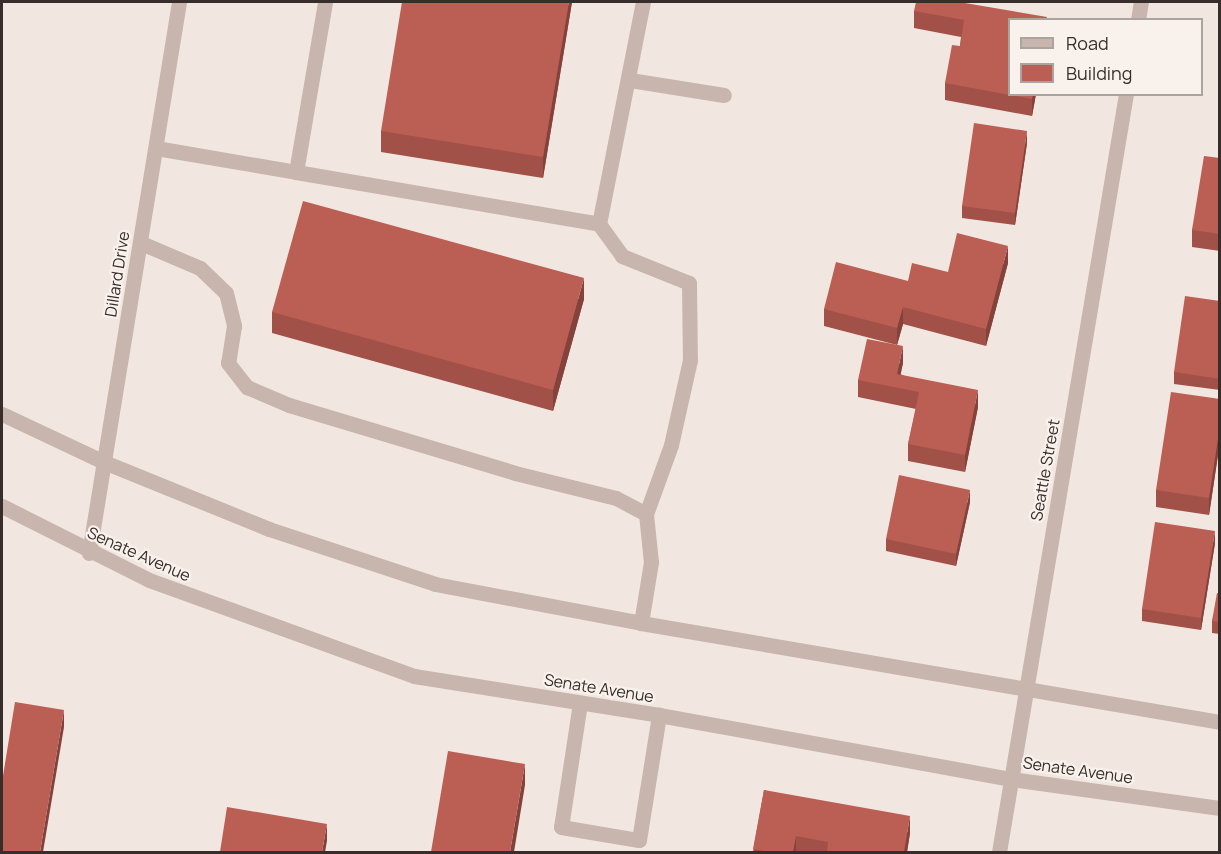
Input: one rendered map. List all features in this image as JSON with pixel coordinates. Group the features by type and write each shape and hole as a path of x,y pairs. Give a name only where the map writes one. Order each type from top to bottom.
{"street":[{"name":"Dillard Drive","path":"89,553 179,2"},
{"path":"296,172 325,2"},
{"path":"599,224 630,80 643,2"},
{"path":"1138,18 1142,2"},
{"path":"630,80 724,95"},
{"name":"Seattle Street","path":"999,852 1126,96"},
{"path":"156,148 599,224 622,256 689,283 690,360 671,445 646,514 651,562 641,623"},
{"path":"141,243 200,268 226,293 234,326 228,363 247,387 289,405 515,473 616,498 646,514"},
{"path":"2,414 104,462 269,529 435,584 1026,691 1220,722"},
{"name":"Senate Avenue","path":"2,506 89,553 149,580 414,676 659,715 1011,779 1220,808"},
{"path":"580,703 561,827 639,840 659,715"}],"building":[{"path":"402,2 569,2 543,157 381,131"},
{"path":"916,2 959,2 1047,17 1008,18 1008,95 945,83 952,45 960,46 964,20 914,11"},
{"path":"1016,96 1033,96 1032,99"},
{"path":"974,123 1027,131 1015,213 962,206"},
{"path":"1204,156 1220,158 1220,234 1192,230"},
{"path":"303,201 584,278 553,390 272,312"},
{"path":"957,233 1008,246 986,329 903,307 897,328 824,309 836,262 908,281 912,263 948,272"},
{"path":"1185,296 1220,301 1220,379 1174,372"},
{"path":"867,339 903,346 897,374 978,390 965,455 908,444 919,392 858,380"},
{"path":"1171,392 1220,399 1220,438 1218,438 1209,498 1156,490"},
{"path":"899,475 970,490 956,554 886,539"},
{"path":"1155,522 1215,531 1201,618 1142,609"},
{"path":"1217,593 1220,593 1220,622 1212,621"},
{"path":"15,702 64,710 40,852 2,852 2,782"},
{"path":"448,751 525,764 510,852 431,852"},
{"path":"764,790 910,816 904,852 827,852 828,842 796,836 793,852 753,849"},
{"path":"227,807 327,824 322,852 220,852"}]}
